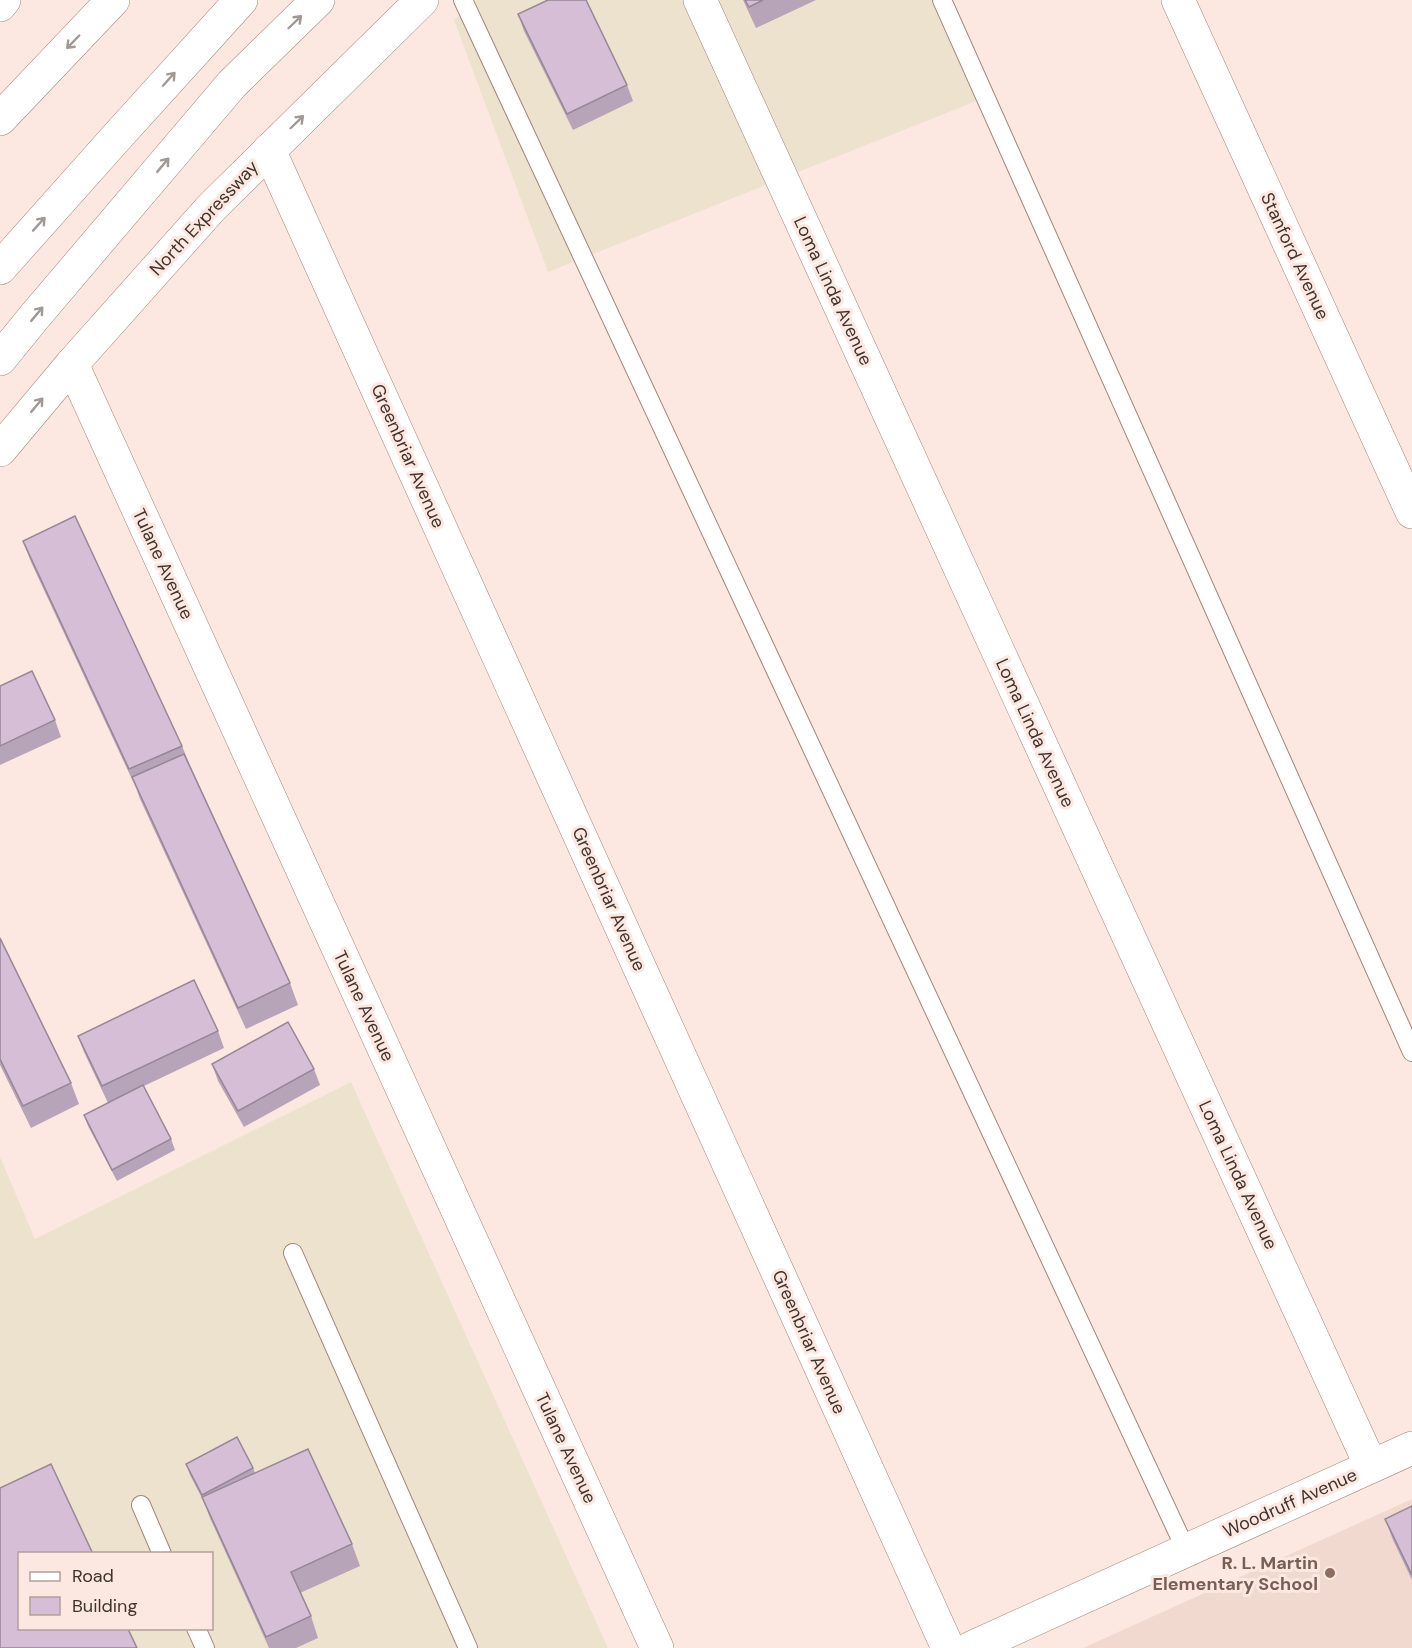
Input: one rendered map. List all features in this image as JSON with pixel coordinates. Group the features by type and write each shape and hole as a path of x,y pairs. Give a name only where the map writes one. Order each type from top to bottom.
{"main road":[{"path":"0,5 4,0"},
{"path":"0,119 113,0"},
{"path":"0,267 242,0"},
{"path":"0,359 232,84 318,0"},
{"name":"North Expressway","path":"0,450 72,364 211,208 422,0"},
{"name":"Loma Linda Avenue","path":"700,0 1371,1466"},
{"name":"Stanford Avenue","path":"1178,0 1412,512"},
{"name":"Greenbriar Avenue","path":"269,150 948,1648"},
{"name":"Tulane Avenue","path":"72,364 657,1648"},
{"name":"Woodruff Avenue","path":"971,1648 1412,1448"}],"lane":[{"path":"463,0 1186,1550"},
{"path":"942,0 1412,1052"},
{"path":"293,1253 468,1648"},
{"path":"141,1505 161,1552"},
{"path":"196,1630 205,1648"}],"shaded area":[{"path":"477,0 941,0 989,96 548,272 454,20"},
{"path":"351,1082 608,1648 0,1648 0,1157 35,1239"},
{"name":"R. L. Martin Elementary School","path":"1412,1499 1412,1648 1083,1648"}],"building":[{"path":"548,0 586,0 627,85 567,114 518,14"},
{"path":"745,0 763,0 749,7"},
{"path":"75,516 182,746 129,769 23,541"},
{"path":"32,671 55,720 0,746 0,686"},
{"path":"184,754 290,983 238,1008 132,777"},
{"path":"0,938 71,1083 23,1106 0,1059"},
{"path":"194,980 218,1031 102,1086 78,1036"},
{"path":"288,1022 314,1069 238,1111 212,1064"},
{"path":"143,1085 171,1139 112,1170 84,1115"},
{"path":"237,1437 253,1468 202,1495 186,1464"},
{"path":"308,1449 352,1544 291,1572 311,1616 266,1637 202,1497"},
{"path":"51,1464 92,1552 18,1552 18,1630 128,1630 137,1648 0,1648 0,1488"},
{"path":"1412,1506 1412,1575 1385,1519"}],"place":[{"name":"R. L. Martin Elementary School","path":"1330,1573"}]}
